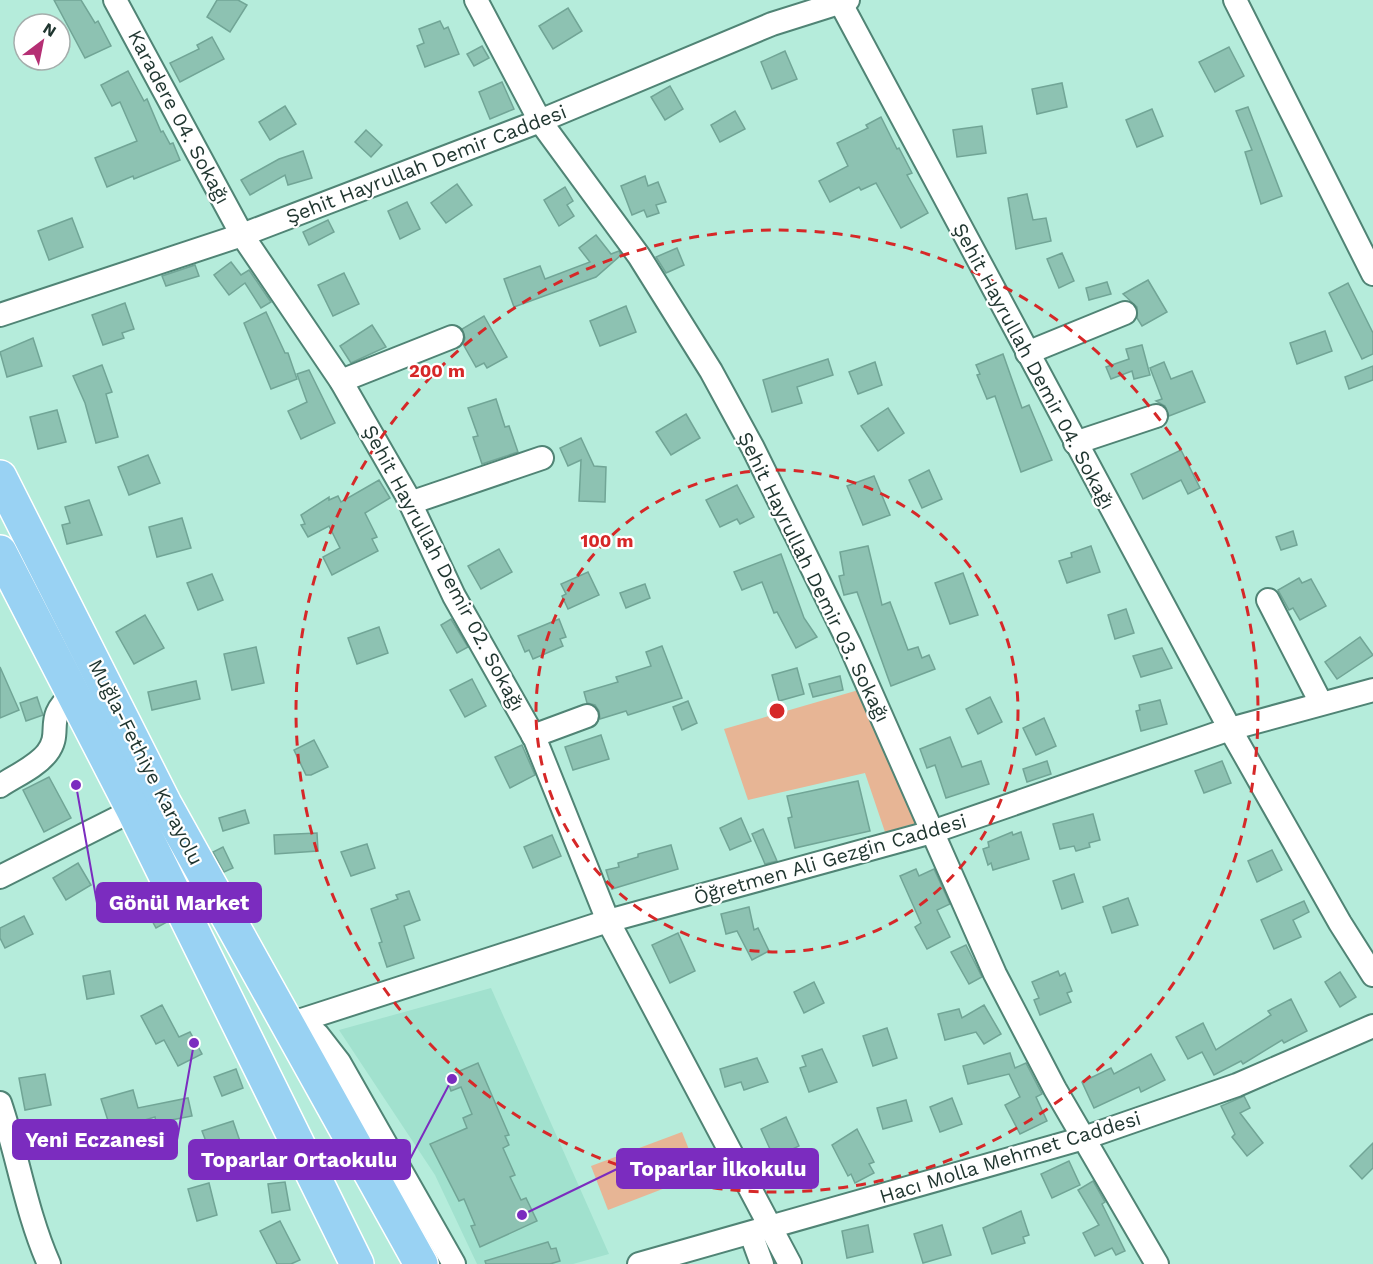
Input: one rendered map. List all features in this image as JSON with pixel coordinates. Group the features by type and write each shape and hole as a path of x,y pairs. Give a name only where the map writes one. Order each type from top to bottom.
{"highway":[{"name":"Muğla-Fethiye Karayolu","path":"0,477 165,804 294,1022 421,1264"},
{"name":"Muğla-Fethiye Karayolu","path":"0,552 133,810 357,1264"}],"street":[{"name":"Karadere 04. Sokağı","path":"115,0 242,235"},
{"name":"Şehit Hayrullah Demir 03. Sokağı","path":"476,0 540,121 639,256 711,371 748,438 794,525 844,632 995,974 1055,1089 1158,1264"},
{"path":"1235,0 1373,274"},
{"name":"Şehit Hayrullah Demir Caddesi","path":"0,315 242,235 540,121 772,24 842,1"},
{"name":"Şehit Hayrullah Demir 04. Sokağı","path":"842,1 1027,353 1230,729 1340,923 1373,975"},
{"name":"Şehit Hayrullah Demir 02. Sokağı","path":"242,235 341,381 408,499 454,596 533,736 608,921 760,1231"},
{"path":"1027,353 1125,313"},
{"path":"341,381 452,337"},
{"path":"1075,443 1156,416"},
{"path":"408,499 542,458"},
{"path":"408,499 478,465"},
{"path":"1268,600 1327,701"},
{"path":"1307,647 1327,701"},
{"name":"Öğretmen Ali Gezgin Caddesi","path":"294,1022 608,921 932,832 1230,729 1373,690"},
{"path":"0,786 47,754 52,745 55,714 60,705 73,694"},
{"path":"533,736 587,716"},
{"path":"0,877 133,810"},
{"path":"294,1022 318,1035 339,1062 454,1264"},
{"name":"Hacı Molla Mehmet Caddesi","path":"651,1262 1084,1138 1237,1085 1373,1026"},
{"path":"0,1103 12,1140 32,1220 48,1264"},
{"path":"760,1231 762,1264"},
{"path":"760,1231 790,1264"}],"shaded area":[{"path":"862,689 920,822 885,832 865,773 748,800 724,729"},
{"path":"491,988 609,1254 573,1264 477,1264 435,1175 339,1030"},
{"path":"682,1132 699,1175 608,1210 591,1166"}],"building":[{"path":"54,0 81,0 95,23 98,21 111,46 85,58 72,34 72,12 60,12"},
{"path":"217,0 238,0 247,5 230,32 207,17"},
{"path":"568,8 582,31 553,49 539,26"},
{"path":"440,21 444,29 448,27 459,54 425,67 417,46 424,43 419,29"},
{"path":"212,37 224,59 180,82 170,63 199,49 197,45"},
{"path":"482,46 489,58 474,66 467,54"},
{"path":"1229,47 1244,76 1215,92 1199,62"},
{"path":"785,51 797,79 772,89 761,62"},
{"path":"128,71 144,101 147,99 161,132 163,131 170,144 173,143 180,160 134,179 133,176 107,187 95,158 137,141 120,102 112,106 101,85"},
{"path":"502,82 514,109 490,119 479,92"},
{"path":"1062,83 1067,107 1037,114 1032,89"},
{"path":"670,86 683,109 665,120 651,97"},
{"path":"285,106 296,124 270,140 259,122"},
{"path":"1248,107 1282,196 1261,204 1245,152 1252,150 1236,111"},
{"path":"1152,109 1163,136 1137,147 1126,120"},
{"path":"735,111 745,129 720,142 711,125"},
{"path":"881,117 912,173 907,175 928,213 901,228 876,183 861,190 859,187 830,202 819,181 848,166 837,143 868,128 866,125"},
{"path":"982,126 986,153 957,157 953,130"},
{"path":"366,130 382,145 371,157 355,142"},
{"path":"303,151 312,178 288,185 285,175 250,195 241,180 279,159"},
{"path":"645,176 648,186 658,182 666,202 656,205 659,213 647,217 644,210 632,215 621,186"},
{"path":"457,184 472,205 446,223 431,203"},
{"path":"565,187 573,201 567,205 574,216 559,226 544,200"},
{"path":"1027,194 1033,220 1046,218 1051,241 1016,249 1008,198"},
{"path":"407,202 420,229 400,239 388,211"},
{"path":"72,218 83,247 49,260 38,231"},
{"path":"328,220 334,232 309,245 303,232"},
{"path":"596,235 611,254 619,251 621,255 596,277 514,307 504,279 540,266 545,279 590,262 579,248"},
{"path":"677,248 684,265 666,273 656,257"},
{"path":"1062,253 1074,281 1059,288 1047,259"},
{"path":"231,262 241,275 249,270 271,302 261,308 245,283 229,295 214,275"},
{"path":"195,265 199,276 166,286 162,276"},
{"path":"344,273 359,304 333,316 318,285"},
{"path":"1148,280 1167,312 1142,326 1137,318 1137,307 1123,294"},
{"path":"1107,282 1111,294 1089,300 1086,288"},
{"path":"1348,283 1373,333 1373,354 1362,359 1329,293"},
{"path":"125,303 134,329 122,333 124,338 103,345 92,315"},
{"path":"626,306 636,332 600,346 590,321"},
{"path":"266,312 285,353 288,353 297,379 271,389 244,323"},
{"path":"484,316 507,357 487,368 484,363 476,367 463,344 465,338 462,329"},
{"path":"372,325 386,347 351,363 340,346"},
{"path":"1325,331 1332,351 1297,364 1290,343"},
{"path":"33,338 42,366 7,377 0,352"},
{"path":"1142,345 1150,375 1134,379 1132,371 1111,379 1106,367 1129,359 1126,349"},
{"path":"1003,354 1022,408 1029,405 1052,460 1021,472 995,396 987,399 977,375 980,374 976,365"},
{"path":"828,359 833,375 797,387 802,403 772,412 763,380"},
{"path":"875,362 882,385 858,394 849,372"},
{"path":"1164,362 1171,379 1192,371 1205,402 1169,416 1165,406 1156,401 1162,399 1150,368"},
{"path":"102,365 112,392 106,394 118,437 96,443 85,403 73,376"},
{"path":"1373,366 1373,380 1349,389 1345,377"},
{"path":"309,370 335,423 301,439 288,411 307,402 297,374"},
{"path":"496,399 505,427 509,426 518,452 482,464 473,437 478,436 468,408"},
{"path":"888,408 904,433 878,451 861,426"},
{"path":"57,410 66,442 38,449 30,417"},
{"path":"686,414 700,438 671,455 656,432"},
{"path":"581,438 594,466 606,467 605,502 579,501 581,460 568,466 560,448"},
{"path":"1181,450 1200,488 1188,494 1181,480 1143,499 1131,474"},
{"path":"148,455 160,483 129,495 118,467"},
{"path":"929,470 942,499 922,508 909,480"},
{"path":"874,476 890,515 863,525 847,486"},
{"path":"379,480 390,498 365,513 377,537 372,539 378,551 332,575 323,557 340,548 329,526 308,537 301,525 305,524 301,515 329,497 329,500 338,496 341,502"},
{"path":"737,485 754,517 740,524 737,519 720,527 706,500"},
{"path":"89,500 102,535 67,544 62,525 70,523 65,507"},
{"path":"182,518 191,548 157,557 149,527"},
{"path":"1293,531 1297,545 1281,550 1276,537"},
{"path":"868,546 882,605 890,602 908,650 918,647 922,658 929,655 935,669 891,686 857,592 844,595 839,576 844,575 840,552"},
{"path":"1091,546 1100,572 1067,583 1059,561 1072,557 1071,553"},
{"path":"499,549 512,572 481,589 468,566"},
{"path":"781,554 804,618 817,637 796,648 777,612 774,613 762,582 742,590 734,572"},
{"path":"588,572 599,595 568,609 562,596 566,594 561,584"},
{"path":"963,573 978,615 950,624 935,583"},
{"path":"212,574 223,600 198,610 187,583"},
{"path":"1299,578 1302,583 1311,579 1326,606 1300,620 1293,608 1289,610 1278,590"},
{"path":"645,584 650,598 626,608 620,593"},
{"path":"1126,609 1134,633 1115,639 1108,615"},
{"path":"145,615 164,648 134,664 116,632"},
{"path":"451,619 468,647 457,653 441,625"},
{"path":"559,619 566,637 560,639 563,646 533,659 529,650 525,652 518,636"},
{"path":"379,627 388,653 357,664 348,638"},
{"path":"1360,637 1373,655 1337,679 1325,662"},
{"path":"662,646 682,698 628,715 626,711 600,719 599,711 595,705 587,703 584,692 618,682 616,677 651,666 646,652"},
{"path":"256,647 264,683 232,690 224,654"},
{"path":"1162,648 1172,668 1141,677 1133,656"},
{"path":"0,667 19,710 0,718"},
{"path":"797,668 804,694 779,701 772,675"},
{"path":"840,676 843,690 813,697 809,684"},
{"path":"472,679 486,706 465,717 450,690"},
{"path":"196,681 200,699 152,710 148,692"},
{"path":"37,697 43,715 26,721 20,703"},
{"path":"990,697 1002,722 978,734 966,709"},
{"path":"1160,700 1167,724 1141,731 1136,711 1140,710 1139,705"},
{"path":"688,701 697,723 682,730 673,707"},
{"path":"1044,718 1056,746 1036,755 1023,728"},
{"path":"601,735 609,759 573,770 565,747"},
{"path":"950,737 962,767 981,761 989,784 946,798 935,765 927,768 920,749"},
{"path":"314,740 328,767 306,775 294,750"},
{"path":"522,745 535,775 510,788 495,757"},
{"path":"1047,761 1051,774 1027,782 1023,769"},
{"path":"1222,761 1231,783 1204,793 1195,771"},
{"path":"49,777 71,818 44,832 23,790"},
{"path":"858,781 870,831 795,848 788,818 792,817 787,796"},
{"path":"245,810 249,823 223,831 219,818"},
{"path":"1093,814 1100,840 1089,843 1090,847 1076,851 1074,846 1060,849 1053,824"},
{"path":"741,818 751,841 730,850 720,828"},
{"path":"763,829 777,861 765,864 752,834"},
{"path":"1012,832 1013,835 1021,832 1029,859 993,870 991,863 988,865 983,849 989,847 988,842"},
{"path":"317,833 318,851 275,854 274,835"},
{"path":"552,835 561,856 533,868 524,847"},
{"path":"367,844 375,868 351,876 341,852"},
{"path":"671,845 678,869 612,889 606,870 619,867 618,863 638,857 638,854"},
{"path":"223,847 233,868 224,872 213,852"},
{"path":"1272,850 1282,870 1257,882 1248,861"},
{"path":"78,863 91,885 66,900 53,878"},
{"path":"916,869 919,876 934,869 950,904 937,910 950,937 927,949 915,927 921,923 900,876"},
{"path":"1074,874 1083,902 1062,909 1053,881"},
{"path":"149,884 167,922 156,928 143,904 112,906 111,891 140,889"},
{"path":"409,891 420,920 404,926 414,958 387,967 379,943 382,942 371,909 398,899 396,895"},
{"path":"1128,898 1138,925 1112,933 1103,907"},
{"path":"1304,901 1309,912 1293,920 1301,937 1274,949 1261,920"},
{"path":"749,907 754,930 758,928 769,951 752,960 737,931 726,934 721,914"},
{"path":"24,916 33,934 5,948 0,938 0,928"},
{"path":"678,933 695,971 670,983 652,945"},
{"path":"966,945 982,977 969,984 951,952"},
{"path":"110,971 114,994 87,999 83,976"},
{"path":"1058,971 1060,976 1065,973 1072,991 1067,993 1071,1002 1040,1015 1034,1000 1039,998 1032,982"},
{"path":"1340,972 1356,997 1340,1007 1325,982"},
{"path":"814,982 824,1003 804,1013 794,992"},
{"path":"1291,999 1307,1031 1284,1043 1282,1040 1243,1064 1241,1061 1214,1075 1202,1052 1188,1059 1176,1037 1203,1023 1216,1050 1271,1015 1268,1011"},
{"path":"162,1005 179,1037 190,1032 202,1054 178,1066 164,1040 156,1044 141,1016"},
{"path":"984,1005 1001,1034 984,1044 976,1032 945,1040 938,1014 959,1009 962,1018"},
{"path":"887,1028 897,1058 873,1066 863,1036"},
{"path":"822,1049 837,1082 809,1092 800,1068 806,1066 802,1056"},
{"path":"1010,1053 1015,1068 1026,1063 1042,1094 1036,1097 1047,1121 1020,1134 1005,1105 1020,1097 1009,1074 968,1084 963,1066"},
{"path":"1151,1054 1165,1080 1141,1092 1139,1087 1094,1108 1082,1082 1111,1068 1114,1074"},
{"path":"757,1058 768,1082 744,1090 741,1082 725,1087 720,1069"},
{"path":"478,1063 509,1135 505,1136 509,1145 503,1148 515,1175 510,1177 521,1200 526,1198 537,1221 480,1247 471,1226 475,1225 464,1199 459,1201 430,1144 467,1128 463,1118 472,1114 461,1087 451,1091 446,1077"},
{"path":"236,1069 243,1088 222,1096 214,1077"},
{"path":"45,1074 51,1105 25,1110 19,1078"},
{"path":"133,1090 138,1108 188,1098 192,1116 156,1123 155,1117 111,1130 101,1099"},
{"path":"1244,1096 1250,1108 1240,1113 1263,1143 1247,1156 1232,1137 1235,1134 1221,1106"},
{"path":"952,1098 962,1124 940,1132 930,1107"},
{"path":"906,1100 912,1121 883,1129 877,1108"},
{"path":"786,1117 799,1146 774,1158 761,1129"},
{"path":"233,1121 242,1147 212,1157 202,1131"},
{"path":"857,1129 874,1162 869,1164 874,1173 855,1183 851,1174 848,1176 832,1145"},
{"path":"1373,1143 1373,1168 1362,1179 1350,1166"},
{"path":"1069,1161 1080,1185 1052,1198 1041,1174"},
{"path":"1093,1181 1105,1202 1102,1204 1125,1251 1116,1255 1112,1248 1095,1256 1083,1233 1099,1225 1078,1190"},
{"path":"285,1182 290,1210 272,1213 268,1184"},
{"path":"209,1183 217,1215 197,1221 188,1189"},
{"path":"1021,1211 1029,1235 1023,1237 1025,1243 992,1254 983,1228"},
{"path":"280,1221 300,1260 291,1264 277,1264 260,1231"},
{"path":"868,1225 873,1252 847,1258 842,1231"},
{"path":"942,1225 951,1255 923,1263 914,1234"},
{"path":"548,1242 551,1249 556,1248 560,1261 550,1264 486,1264 485,1261"}],"place":[{"name":"Gönül Market","path":"76,785"},
{"name":"Yeni Eczanesi","path":"194,1043"},
{"name":"Toparlar Ortaokulu","path":"452,1079"},
{"name":"Toparlar İlkokulu","path":"522,1215"}]}
